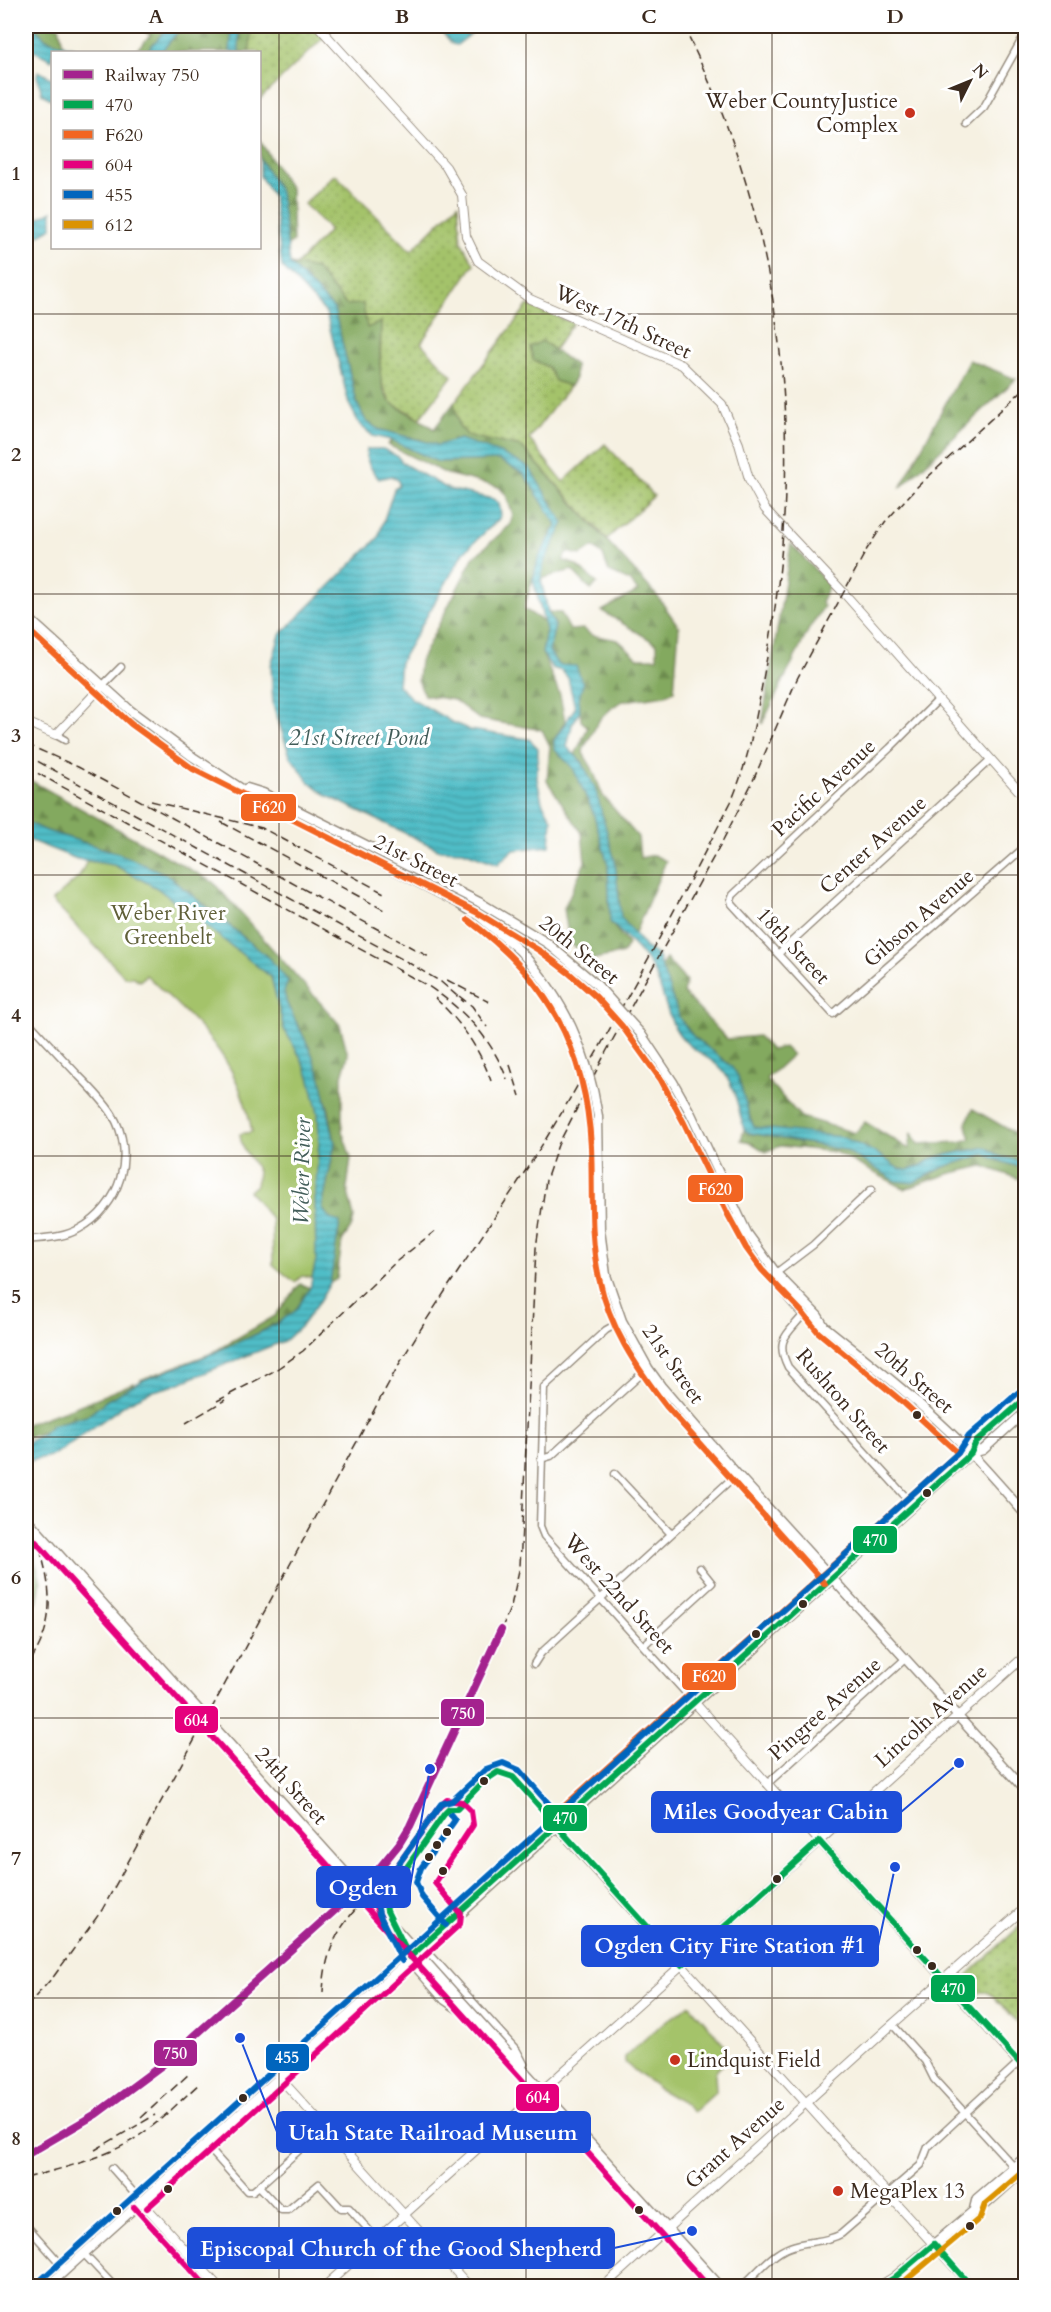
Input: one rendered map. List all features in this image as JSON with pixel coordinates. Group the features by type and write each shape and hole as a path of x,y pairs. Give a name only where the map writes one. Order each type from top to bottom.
{"main road":[{"name":"21st Street","path":"26,616 102,686 164,737 259,800 458,903 487,922 520,951 548,984 572,1025 589,1068 598,1116 599,1206 606,1275 622,1321 648,1368 737,1474 1026,1791"},
{"name":"20th Street","path":"238,785 263,793 479,902 547,943 596,984 641,1034 674,1082 747,1233 776,1274 818,1316 824,1326 911,1397 971,1453 1026,1515"},
{"name":"20th Street","path":"776,1274 774,1280 804,1314 815,1323 824,1326"},
{"path":"48,2286 971,1453 976,1443 1026,1398"},
{"path":"971,1453 983,1450 1026,1411"},
{"name":"24th Street","path":"26,1518 720,2286"},
{"name":"24th Street","path":"422,1947 516,2051 530,2078"},
{"name":"24th Street","path":"411,1957 417,1968 445,2000 464,2013 506,2060 530,2078"},
{"path":"974,2211 977,2199 1026,2157"},
{"path":"881,2286 892,2282 1026,2168"}],"street":[{"name":"West 17th Street","path":"318,26 446,167 462,195 466,236 478,261 530,299 682,365 702,382 722,404 740,444 749,479 765,509 1026,799"},
{"path":"966,124 988,100 1026,32"},
{"path":"56,735 121,667"},
{"name":"Pacific Avenue","path":"731,900 733,895 876,762 938,700"},
{"path":"26,722 65,740"},
{"name":"Center Avenue","path":"778,954 990,760"},
{"name":"Gibson Avenue","path":"833,1014 1026,846"},
{"name":"18th Street","path":"731,900 736,909 833,1014"},
{"path":"26,1019 103,1102 121,1131 124,1146 119,1185 106,1206 93,1220 62,1236 26,1240"},
{"path":"776,1274 813,1245 872,1189"},
{"name":"Rushton Street","path":"804,1314 782,1343 781,1352 788,1367 913,1505"},
{"path":"622,1321 606,1330 544,1387 542,1459 551,1456 648,1368"},
{"name":"West 22nd Street","path":"542,1459 540,1526 544,1536 694,1702"},
{"path":"615,1474 671,1534"},
{"path":"534,1664 541,1653 737,1474"},
{"path":"644,1645 712,1583 700,1568"},
{"name":"Lincoln Avenue","path":"325,2286 1026,1655"},
{"name":"Pingree Avenue","path":"767,1784 905,1659"},
{"path":"694,1702 1026,2071"},
{"path":"556,1826 971,2286"},
{"name":"Grant Avenue","path":"604,2286 892,2024 1026,1907"},
{"path":"892,2024 923,2058 934,2079 1014,2167"},
{"path":"742,2286 781,2251 791,2246 833,2239 842,2234 921,2165 928,2147 1018,2063"},
{"path":"279,2077 469,2286"},
{"path":"205,2144 247,2192 253,2191 306,2144"},
{"path":"112,2169 218,2286"},
{"path":"259,2186 280,2210 284,2211 319,2184 340,2208 349,2208 377,2239"},
{"path":"26,2225 66,2270"},
{"path":"84,2254 114,2286"}],"green space":[{"path":"33,26 59,26 63,45 46,39"},
{"path":"146,26 169,26 147,51 135,51 151,35 140,29"},
{"path":"183,26 220,26 231,35 230,51 162,51"},
{"path":"236,26 314,26 324,37 261,98 261,51 239,51 239,32"},
{"path":"236,26 251,26 250,51 239,51 239,32"},
{"path":"261,143 291,190 293,242 287,246 280,192 261,161"},
{"path":"335,174 411,251 458,204 461,241 474,264 421,343 452,376 420,418 391,403 380,379 381,323 367,328 316,270 296,265 330,230 304,204"},
{"path":"290,264 316,269 346,305 363,304 367,328 381,322 381,378 387,398 393,404 434,429 454,403 459,426 468,436 522,447 658,597 679,627 674,691 666,695 623,701 614,706 600,719 583,753 592,768 603,796 638,837 640,858 654,855 666,861 634,935 620,917 615,861 583,762 575,755 588,727 581,721 579,698 583,684 558,665 549,651 555,626 548,612 561,613 570,630 584,629 591,635 618,640 638,658 657,658 657,644 602,611 638,591 630,581 609,572 603,555 593,547 581,555 567,552 563,560 576,565 597,583 591,590 572,570 541,579 544,563 563,523 529,467 461,439 438,445 378,429 366,421 357,403 334,309"},
{"path":"528,305 573,323 554,350 542,341 533,360 548,367 555,381 570,386 529,439 563,482 605,444 654,496 607,539 522,447 468,436 459,426 454,403"},
{"path":"542,341 575,365 575,378 570,386 555,381 548,367 533,360 530,347"},
{"path":"969,360 1016,379 900,488"},
{"path":"391,440 438,462 499,460 524,474 557,525 538,559 524,609 544,622 546,630 542,653 560,695 565,721 554,740 554,749 573,768 593,812 608,865 610,922 628,944 623,953 590,960 569,942 564,908 585,862 582,833 547,781 550,746 542,730 479,719 454,700 424,695 418,680 420,661 473,558 510,525 513,515 506,495 499,487 447,474 388,445"},
{"path":"791,544 829,585 821,602 824,606 809,629 762,724"},
{"name":"Weber River Greenbelt","path":"26,778 213,882 340,1025 348,1055 342,1076 342,1131 351,1158 347,1188 354,1217 352,1226 342,1241 337,1279 330,1283 330,1219 322,1208 335,1143 329,1110 310,1049 287,1004 270,959 200,901 118,853 47,831 26,822"},
{"path":"87,861 114,865 157,888 271,977 284,1029 309,1076 318,1113 319,1141 315,1200 316,1260 312,1278 302,1276 295,1282 273,1265 272,1220 249,1191 256,1185 258,1172 241,1140 240,1134 252,1132 246,1105 237,1082 214,1044 146,975 140,981 133,977 125,977 52,901 79,877"},
{"path":"666,959 686,981 683,993 727,1039 758,1036 771,1050 784,1047 792,1055 766,1079 801,1117 855,1133 865,1122 909,1149 911,1133 919,1144 959,1142 971,1139 966,1123 973,1109 1025,1139 1025,1162 999,1156 985,1147 935,1157 908,1170 899,1169 878,1154 786,1132 754,1127 731,1066 693,1036 680,1019 661,966"},
{"path":"744,1130 845,1150 896,1181 924,1178 944,1167 985,1154 1025,1169 1025,1181 983,1166 948,1174 905,1189 835,1152 780,1146 766,1152 750,1142 741,1140"},
{"path":"300,1284 310,1288 297,1309 285,1318 244,1339 193,1362 152,1378 140,1380 210,1354 275,1316"},
{"path":"134,1383 133,1387 107,1400 90,1414 26,1438 26,1424"},
{"path":"26,1531 41,1581 37,1602 26,1606"},
{"path":"1021,1925 1025,1929 1025,2030 991,1994 984,1991 974,1995 962,1980"},
{"name":"Lindquist Field","path":"690,2005 724,2044 725,2062 715,2072 716,2091 693,2112 625,2063 625,2057 657,2028"}],"water":[{"path":"26,26 33,26 46,39 83,51 51,51 51,60 26,47"},
{"path":"169,26 183,26 162,51 147,51"},
{"path":"220,26 236,26 239,32 239,51 230,51 231,35"},
{"path":"437,26 481,26 457,45 452,44"},
{"path":"38,71 51,78 51,99 42,94 37,76"},
{"path":"261,161 280,192 290,264 334,309 357,403 366,421 378,429 438,445 460,439 500,453 529,467 564,523 544,563 541,579 548,612 555,626 549,651 558,665 576,666 583,684 579,698 580,711 572,725 567,747 582,762 595,788 615,861 621,917 645,947 657,955 680,1019 693,1036 731,1066 738,1076 754,1127 843,1137 878,1154 899,1169 908,1170 935,1157 986,1147 999,1156 1025,1162 1025,1169 985,1154 944,1167 913,1183 896,1181 845,1150 744,1130 736,1098 726,1076 718,1065 691,1047 677,1032 653,971 636,948 610,922 608,865 593,812 573,768 554,749 554,740 575,708 568,678 562,671 552,668 542,653 546,630 533,580 538,559 557,525 524,474 499,460 438,462 391,440 373,436 360,425 349,404 326,313 282,267 273,197 261,178"},
{"path":"51,212 51,229 26,242 26,225"},
{"name":"21st Street Pond","path":"367,449 383,449 448,489 493,499 499,503 501,515 498,520 464,552 400,662 398,685 411,698 470,730 529,739 538,748 537,779 542,802 552,819 550,846 513,850 498,864 463,851 440,850 328,796 309,782 290,756 273,705 271,665 280,635 378,538 394,489 399,486 398,480 391,476 379,479 371,469"},
{"path":"26,822 47,831 118,853 166,874 270,959 288,981 284,992 287,1004 310,1049 321,1078 335,1143 322,1208 330,1219 340,1222 330,1283 302,1325 286,1340 172,1386 150,1392 129,1402 54,1455 26,1462 26,1443 52,1425 90,1414 107,1400 141,1381 259,1333 295,1311 310,1288 316,1260 315,1200 319,1141 318,1113 309,1076 284,1029 271,977 157,888 114,865 77,859 26,839"}],"railway":[{"path":"26,2007 54,1976 102,1910 398,1366 529,1166 571,1096 664,929 731,802 738,784 757,712 779,575 785,494 785,414 778,334 765,256 744,178 717,101 683,26"},
{"path":"501,1630 511,1606 520,1566 536,1248 546,1180 558,1145 606,1052 723,840 752,783 797,679 867,549 885,522 918,486 1026,387"},
{"path":"26,744 78,767 431,958"},
{"path":"26,755 409,963 441,982 464,1002"},
{"path":"26,767 428,986 465,1015 475,1026 493,1050 507,1079"},
{"path":"151,801 262,828 384,893"},
{"path":"221,822 386,911"},
{"path":"447,980 489,1002"},
{"path":"459,996 472,1006 487,1027"},
{"path":"435,998 468,1036 491,1081"},
{"path":"510,1065 520,1096"},
{"path":"217,1401 274,1371 303,1351 397,1261 435,1231"},
{"path":"186,1423 225,1400"},
{"path":"26,1510 45,1570 49,1609 46,1628 26,1667"},
{"path":"323,1992 328,1957 333,1943 348,1919 381,1882"},
{"path":"141,2118 190,2073"},
{"path":"26,2178 87,2161 130,2142 158,2122 199,2084"},
{"path":"95,2150 155,2115"}],"rail line":[{"name":"750","path":"26,2155 96,2114 162,2065 372,1877 399,1844 410,1826 501,1630"}],"transit line":[{"name":"F620","path":"26,628 131,724 193,769 476,912 540,951 569,973 596,997 622,1026 661,1080 727,1213 746,1248 762,1270 818,1332 905,1404 958,1453 550,1819"},
{"name":"F620","path":"468,920 496,942 520,966 540,991 571,1047 588,1111 596,1262 609,1313 625,1346 666,1406 825,1584"},
{"name":"455","path":"42,2279 958,1453 969,1436 1020,1391"},
{"name":"470","path":"410,1957 964,1460 971,1453 976,1442 1026,1398"},
{"name":"604","path":"26,1531 708,2286"},
{"name":"455","path":"402,1961 379,1914 376,1896 441,1804 452,1801 486,1769 503,1763 519,1770 563,1820"},
{"name":"470","path":"410,1957 387,1911 385,1898 445,1813 449,1809 457,1809 483,1782 498,1772 513,1777 682,1965"},
{"name":"604","path":"147,2208 460,1924 461,1914 435,1883 473,1825 471,1811 462,1802 447,1800 439,1807 378,1893 376,1907 384,1925"},
{"name":"455","path":"446,1925 422,1897 416,1882 421,1868 455,1820 451,1815"},
{"name":"470","path":"819,1841 1026,2070"},
{"name":"470","path":"682,1965 819,1841"},
{"name":"612","path":"899,2286 980,2218 985,2204 1026,2169"},
{"name":"604","path":"134,2207 206,2286"},
{"name":"470","path":"934,2244 971,2286"},
{"name":"470","path":"881,2286 894,2278 934,2244"}],"place":[{"name":"Weber CountyJustice Complex","path":"910,113"},
{"name":"Miles Goodyear Cabin","path":"959,1763"},
{"name":"Ogden","path":"430,1769"},
{"name":"Ogden City Fire Station #1","path":"895,1867"},
{"name":"Utah State Railroad Museum","path":"240,2038"},
{"name":"Lindquist Field","path":"675,2060"},
{"name":"MegaPlex 13","path":"838,2191"},
{"name":"Episcopal Church of the Good Shepherd","path":"692,2231"}],"water label":[{"name":"Weber River","path":"302,1171"}]}
